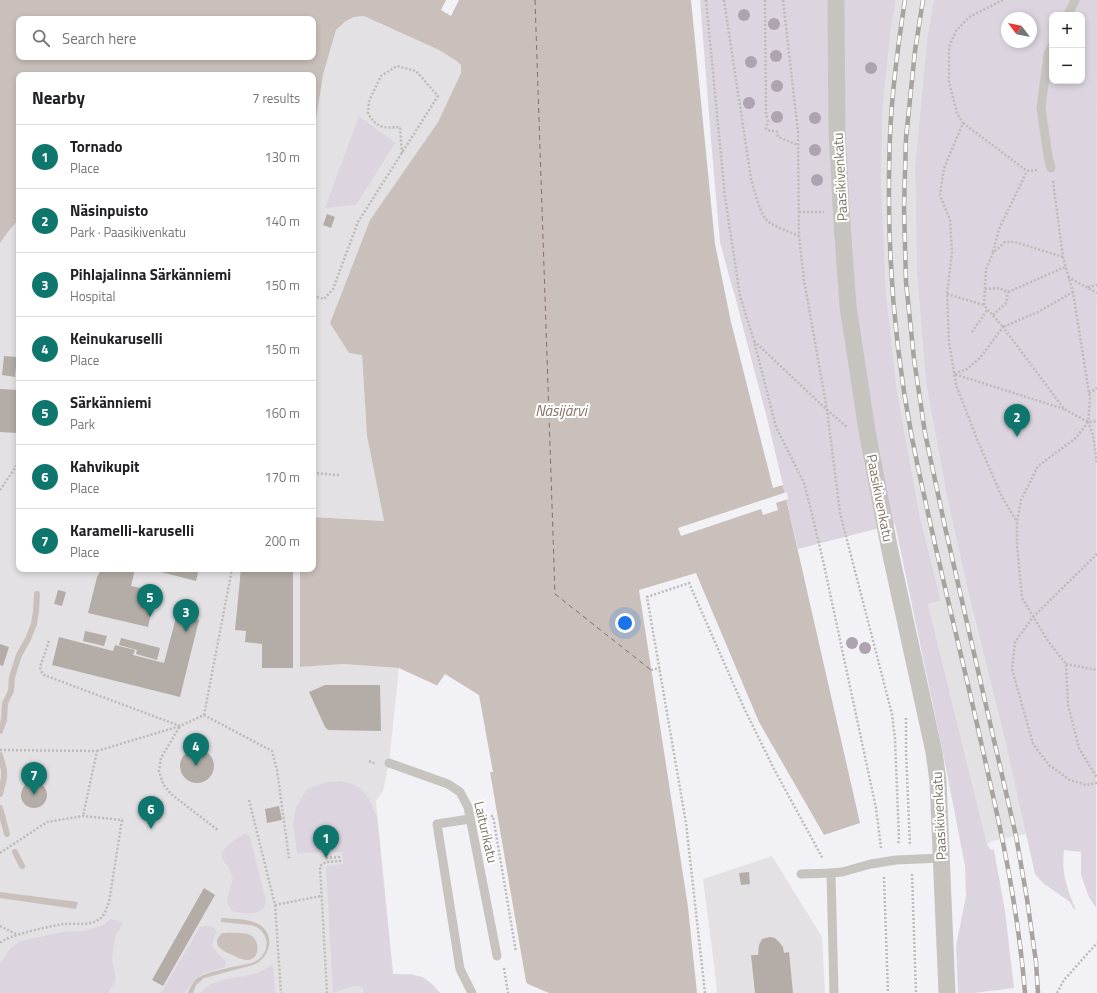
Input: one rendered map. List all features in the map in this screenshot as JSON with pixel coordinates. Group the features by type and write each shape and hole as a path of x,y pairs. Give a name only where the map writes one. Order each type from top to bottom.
{"street":[{"name":"Paasikivenkatu","path":"836,0 837,131 848,306 869,442 890,551 934,752 938,781 947,993"}],"lane":[{"path":"1069,12 1075,0"},
{"path":"1051,48 1048,54 1041,108 1051,168"},
{"name":"Laiturikatu","path":"389,763 448,784 460,792 468,807 497,956"},
{"path":"470,819 437,824 460,969 472,993"},
{"path":"801,874 831,873 896,860 942,858"},
{"path":"831,873 834,993"}],"path":[{"path":"706,0 725,197 740,296 754,341 776,427 804,483 824,565 876,808 884,875 888,993"},
{"path":"724,0 751,179 757,198 764,217 769,222 799,236"},
{"path":"765,0 766,114 768,120 766,129 776,131 778,137 798,145"},
{"path":"783,0 798,132 799,236 804,280 828,410 840,513 892,714 895,739 899,839 896,860"},
{"path":"984,305 986,269 993,253 999,229 1027,171 963,123 957,113 950,82 949,47 956,31 969,17 1002,0"},
{"path":"316,297 324,299 333,289 358,222 402,153 438,96 416,71 397,66 381,76 369,101 368,114 373,122 384,128 400,127 402,153"},
{"path":"963,123 944,168 940,195 950,220 952,252 947,294 949,342 956,385 1002,497 1017,522"},
{"path":"1051,168 1062,257 1073,292 1090,399 1088,422 1094,435 1097,464"},
{"path":"799,212 827,212"},
{"path":"993,253 1005,242 1015,242 1062,257"},
{"path":"984,288 999,288 1008,292 1065,266"},
{"path":"1068,276 1097,294"},
{"path":"1087,288 1097,285"},
{"path":"993,316 1006,303 1008,292"},
{"path":"954,374 967,369 980,358 1003,327 1038,312 1073,292"},
{"path":"947,294 984,305 1003,327 1064,408"},
{"path":"972,332 988,309"},
{"path":"754,341 850,430"},
{"path":"954,374 1064,408 1088,422 1097,421"},
{"path":"1089,393 1097,388"},
{"path":"1088,422 1076,438 1038,466 1021,500 1017,522 1017,545 1022,598 1048,641 1066,664 1068,705 1079,748 1097,778"},
{"path":"0,490 16,466"},
{"path":"316,473 339,475"},
{"path":"1097,554 1033,617 1015,642 1012,669 1033,744 1049,765 1070,780 1086,785 1097,783"},
{"path":"204,715 231,572"},
{"path":"705,993 686,823 647,596 689,583 774,769 831,873"},
{"path":"49,641 40,667 44,675 180,726"},
{"path":"1066,664 1097,670"},
{"path":"651,670 660,668"},
{"path":"0,750 97,751 180,726 204,715"},
{"path":"204,715 272,751 277,770 289,858"},
{"path":"180,726 161,758 159,771 163,784 171,794 219,831"},
{"path":"83,816 97,751"},
{"path":"249,800 275,905 280,993"},
{"path":"0,853 47,822 83,816 122,820 109,902 104,914 92,923 64,924 16,934 2,940 0,943"},
{"path":"470,819 493,816 516,952"},
{"path":"326,858 339,857 340,861 326,862 320,866 327,993"},
{"path":"275,905 321,896"},
{"path":"0,926 16,934"},
{"path":"1057,993 1064,980 1097,943"}],"shaded area":[{"path":"698,0 896,0 891,29 883,105 881,175 886,292 897,391 920,517 941,601 928,604 987,844 990,849 994,850 1005,911 1014,988 974,993 958,993 956,946 966,896 965,866 895,524 798,549 735,296 718,243"},
{"path":"896,0 934,0 927,39 915,167 917,275 926,383 946,492 968,591 1027,834 992,841 987,844 928,604 941,601 920,517 897,391 886,292 881,175 883,105 891,29"},
{"path":"934,0 1097,0 1096,908 1089,897 1081,875 1081,852 1064,850 1063,858 1064,873 1076,910 1070,902 1043,883 1035,874 946,492 926,383 917,275 915,167 927,39"},
{"path":"364,16 439,50 461,65 461,73 438,122 370,220 330,323 362,355 367,436 384,521 316,517 316,120 323,75 336,30 346,21 355,17"},
{"path":"359,116 395,143 356,205 325,208"},
{"path":"16,222 16,572 300,572 300,667 343,664 399,668 389,763 383,791 376,801 393,974 412,974 423,977 440,993 0,993 0,243"},
{"path":"340,781 355,785 360,789 368,797 377,817 393,974 414,975 425,979 430,982 440,993 364,993 362,986 350,987 333,993 326,866 343,864 342,852 297,853 293,823 296,808 307,789 327,782"},
{"path":"246,833 250,837 266,901 261,910 249,914 232,911 227,902 233,879 229,868 222,859 222,852 224,849 232,841"},
{"path":"772,856 822,937 825,993 717,993 703,879"},
{"path":"110,919 123,922 115,937 112,960 116,979 108,993 0,993 0,964 10,949 20,941 63,932 84,931 104,925"},
{"path":"200,927 212,927 217,932 212,946 226,961 225,967 205,973 196,978 184,993 161,993"},
{"path":"273,964 275,993 201,993 212,984 219,981 259,972"}],"water":[{"name":"Näsijärvi","path":"0,0 698,0 718,243 785,494 860,823 824,835 759,722 696,573 639,590 688,907 697,993 528,993 476,697 445,676 438,686 399,668 343,664 300,667 300,572 316,572 316,517 384,521 367,436 362,355 349,353 330,323 370,220 438,122 461,73 461,65 455,60 439,50 364,16 354,17 346,21 336,30 323,75 316,120 316,72 16,72 16,222 0,243"},
{"path":"0,892 78,902 76,909 0,898"},
{"path":"221,918 240,919 254,922 264,928 269,939 267,951 259,962 253,965 204,978 196,985 193,993 188,993 196,979 201,976 223,969 252,963 259,959 264,953 267,944 266,939 259,929 250,925 221,922"},
{"path":"222,933 244,933 250,935 256,941 258,949 257,953 251,959 244,960 226,952 220,948 217,941 218,937"}],"pier":[{"path":"446,0 459,0 451,16 441,10"},
{"path":"691,0 700,0 720,242 767,418 783,485 773,488 731,322 715,244"},
{"path":"787,492 788,499 776,503 778,510 763,515 761,509 681,536 678,528"},
{"path":"445,674 479,695 493,772 488,772 474,698 445,679 440,687 436,687"},
{"path":"524,980 528,984 549,993 526,993"}],"building":[{"path":"327,214 335,217 331,228 323,225"},
{"path":"4,356 16,357 15,377 2,375"},
{"path":"0,389 16,390 16,433 0,432"},
{"path":"100,572 134,572 131,586 156,591 148,627 88,613 97,577"},
{"path":"161,572 198,572 196,581"},
{"path":"241,572 293,572 293,668 262,668 262,644 245,642 246,631 235,630"},
{"path":"58,590 66,592 62,606 54,604"},
{"path":"177,614 199,620 180,697 52,665 59,637 113,651 115,645 135,650 133,655 164,663"},
{"path":"85,631 107,636 104,646 83,641"},
{"path":"121,638 160,648 157,660 136,654 137,650 119,645"},
{"path":"0,644 9,647 3,666 0,665"},
{"path":"325,685 380,685 381,731 328,730 325,727 309,692"},
{"path":"194,749 200,749 204,750 211,756 214,766 213,773 207,780 200,783 194,783 190,782 183,776 180,769 180,763 181,759 187,752"},
{"path":"34,782 43,786 47,795 43,804 34,808 25,804 21,795 25,786"},
{"path":"279,806 282,820 267,823 265,809"},
{"path":"749,872 750,884 741,885 739,873"},
{"path":"204,888 215,895 163,986 152,980"},
{"path":"770,937 775,938 779,942 783,947 784,953 789,952 793,993 755,993 751,955 758,955 759,945 762,939"}],"waterway":[{"path":"0,731 4,720 5,703 11,691 12,677 19,655 34,624 37,594"},
{"path":"0,755 4,770 4,778 0,794"},
{"path":"0,808 7,834"},
{"path":"15,852 22,866"}],"ferry route":[{"path":"535,0 555,594 651,670"}],"railway":[{"path":"905,0 892,102 889,174 892,288 900,363 905,401 921,480 1005,852 1019,936 1025,993"},
{"path":"923,0 915,51 906,138 904,207 906,282 914,359 925,433 945,527 1016,836 1036,962 1038,993"}],"place":[{"name":"Näsinpuisto","path":"1017,437"},
{"name":"Särkänniemi","path":"150,617"},
{"name":"Pihlajalinna Särkänniemi","path":"186,632"},
{"name":"Keinukaruselli","path":"196,766"},
{"name":"Karamelli-karuselli","path":"34,795"},
{"name":"Kahvikupit","path":"151,829"},
{"name":"Tornado","path":"326,858"}]}
